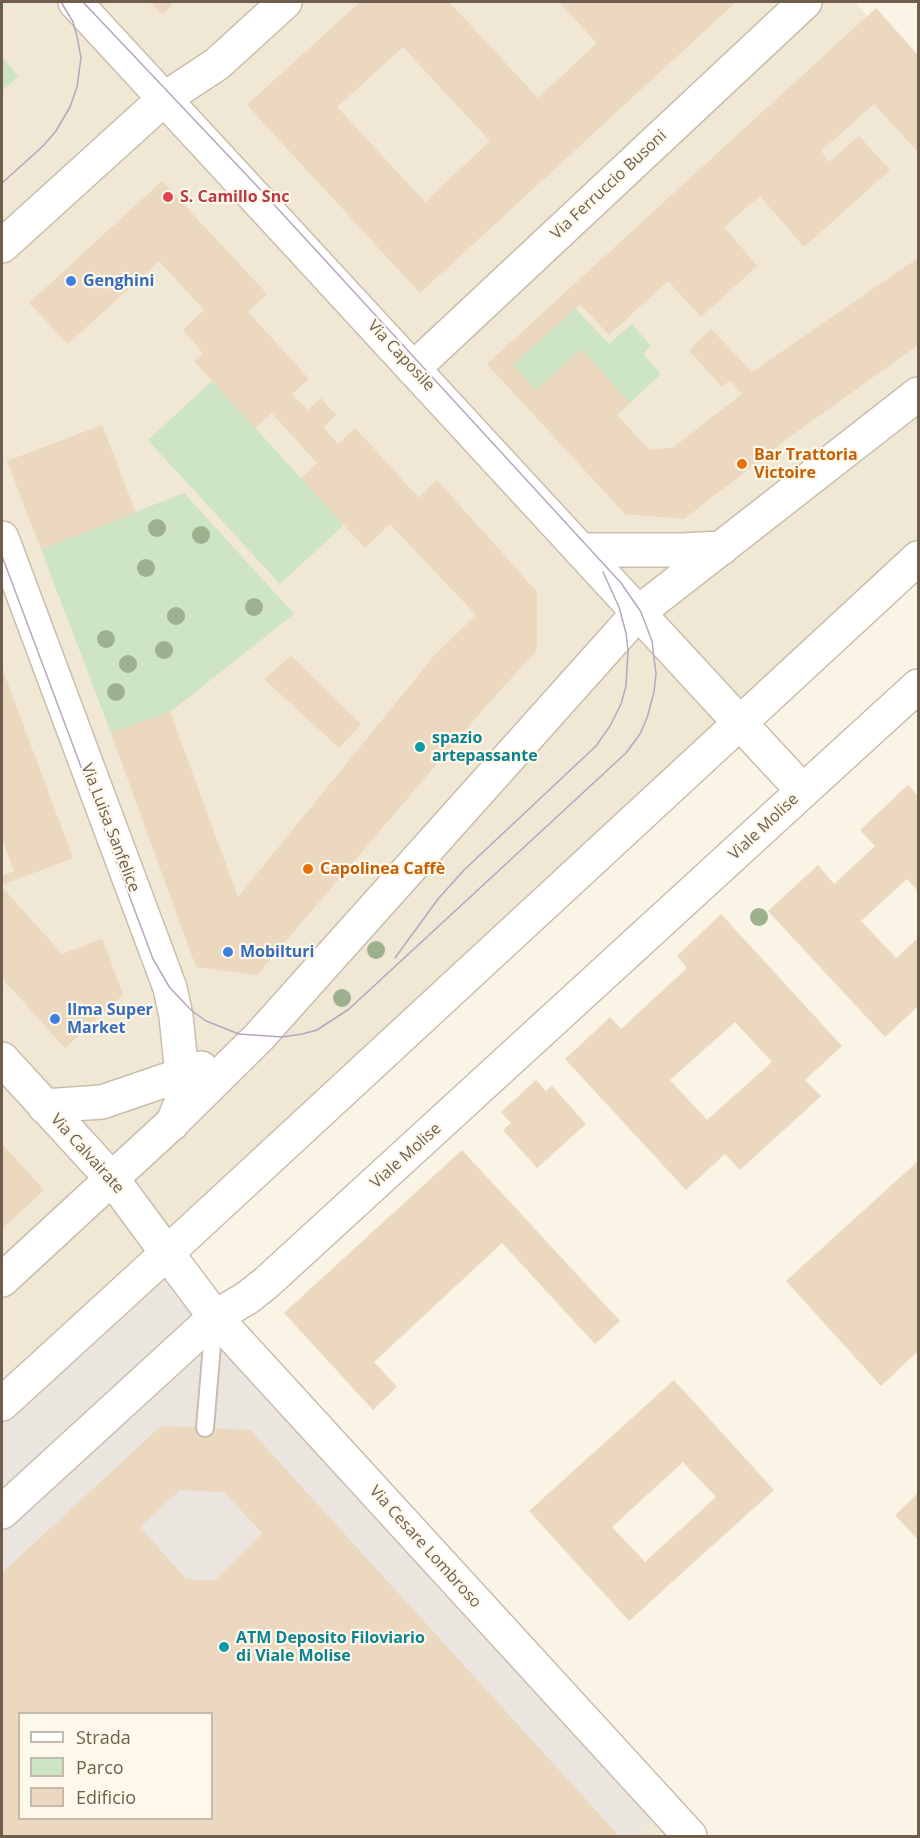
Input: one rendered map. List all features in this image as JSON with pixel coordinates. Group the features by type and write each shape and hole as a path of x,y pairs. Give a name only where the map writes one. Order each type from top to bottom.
{"street":[{"name":"Via Caposile","path":"75,2 639,612"},
{"path":"2,246 164,99 217,64 285,2"},
{"name":"Via Ferruccio Busoni","path":"413,369 805,2"},
{"path":"2,1280 113,1180 259,1037 639,612 918,393"},
{"name":"Via Luisa Sanfelice","path":"2,538 170,988 176,1016 182,1075 181,1103 171,1124"},
{"path":"580,549 722,548"},
{"path":"2,1404 918,558"},
{"name":"Viale Molise","path":"639,612 803,791"},
{"name":"Viale Molise","path":"2,1512 215,1317 247,1298 266,1283 918,686"},
{"path":"44,1106 102,1102 227,1059 259,1037"},
{"name":"Via Calvairate","path":"2,1059 113,1180 167,1253"},
{"name":"Via Cesare Lombroso","path":"167,1253 215,1317 690,1836"}],"lane":[{"path":"205,1428 215,1317"}],"shaded area":[{"path":"2,2 855,2 918,72 918,549 2,1391"},
{"name":"ATM Deposito Filoviario di Viale Molise","path":"166,1268 659,1815 636,1836 2,1836 2,1415"},
{"path":"659,1815 679,1836 636,1836"}],"green space":[{"path":"2,57 18,76 2,91"},
{"path":"575,308 609,344 632,324 651,346 643,354 661,374 630,403 536,390 513,365"},
{"path":"212,381 344,525 280,584 148,440"},
{"path":"184,493 294,614 170,712 111,733 41,549"}],"building":[{"path":"150,2 169,2 172,5 162,14"},
{"path":"360,2 449,2 538,98 597,43 559,2 736,2 420,293 247,105","holes":["403,47 490,141 425,202 337,107"]},
{"path":"876,8 918,55 918,152 874,104 821,151 829,162 859,136 890,170 804,247 760,196 724,227 757,266 701,317 668,281 609,335 580,304 513,365 536,390 581,349 630,403 617,415 649,450 674,447 742,394 730,380 722,387 689,350 711,329 752,372 918,258 918,345 795,433 684,519 625,514 487,364"},
{"path":"162,181 267,294 248,312 309,379 292,394 308,410 321,398 336,415 323,427 338,444 355,428 419,498 437,480 537,592 537,650 486,706 257,975 196,967 111,733 170,712 238,897 434,656 476,615 390,524 365,548 301,478 317,463 272,413 255,428 194,361 203,353 183,330 204,310 159,261 68,344 29,303"},
{"path":"102,425 136,513 41,549 7,461"},
{"path":"291,656 361,724 339,748 264,679"},
{"path":"2,668 73,858 2,885 2,876 14,871 2,838"},
{"path":"908,785 918,796 918,891 907,879 861,921 896,958 918,938 918,1006 885,1037 768,911 818,865 834,884 875,846 860,830"},
{"path":"2,887 62,954 102,939 106,948 123,995 65,1048 2,978"},
{"path":"721,914 842,1046 805,1080 821,1096 740,1170 725,1154 686,1190 565,1059 610,1017 621,1029 687,968 677,956","holes":["735,1022 772,1062 707,1120 670,1080"]},
{"path":"536,1080 546,1091 552,1086 586,1124 537,1168 503,1130 511,1123 501,1112"},
{"path":"2,1144 44,1190 2,1229"},
{"path":"462,1150 620,1321 595,1344 502,1243 374,1362 397,1387 373,1410 284,1313"},
{"path":"918,1161 918,1351 881,1386 786,1281"},
{"path":"674,1380 774,1490 629,1621 529,1511","holes":["683,1462 716,1497 645,1562 612,1527"]},
{"name":"ATM Deposito Filoviario di Viale Molise","path":"161,1426 250,1430 619,1836 2,1836 2,1573","holes":["180,1490 224,1492 262,1533 214,1581 186,1579 140,1527"]},
{"path":"918,1493 918,1540 895,1515"}],"tram line":[{"path":"2,183 56,131 70,107 77,87 81,58 77,36 73,22 61,2"},
{"path":"2,556 153,959 170,988 191,1010 206,1021 239,1034 282,1037 302,1034 317,1030 349,1009 626,753 640,734 654,692 656,674 652,641 641,612 621,583 257,186 83,2"},
{"path":"395,958 438,899 464,870 596,746 610,726 621,704 626,686 628,651 619,607 603,572"}],"place":[{"name":"S. Camillo Snc","path":"168,197"},
{"name":"Genghini","path":"71,281"},
{"name":"Bar Trattoria Victoire","path":"742,464"},
{"name":"spazio artepassante","path":"420,747"},
{"name":"Capolinea Caffè","path":"308,869"},
{"name":"Mobilturi","path":"228,952"},
{"name":"Ilma Super Market","path":"55,1019"},
{"name":"ATM Deposito Filoviario di Viale Molise","path":"224,1647"}]}
